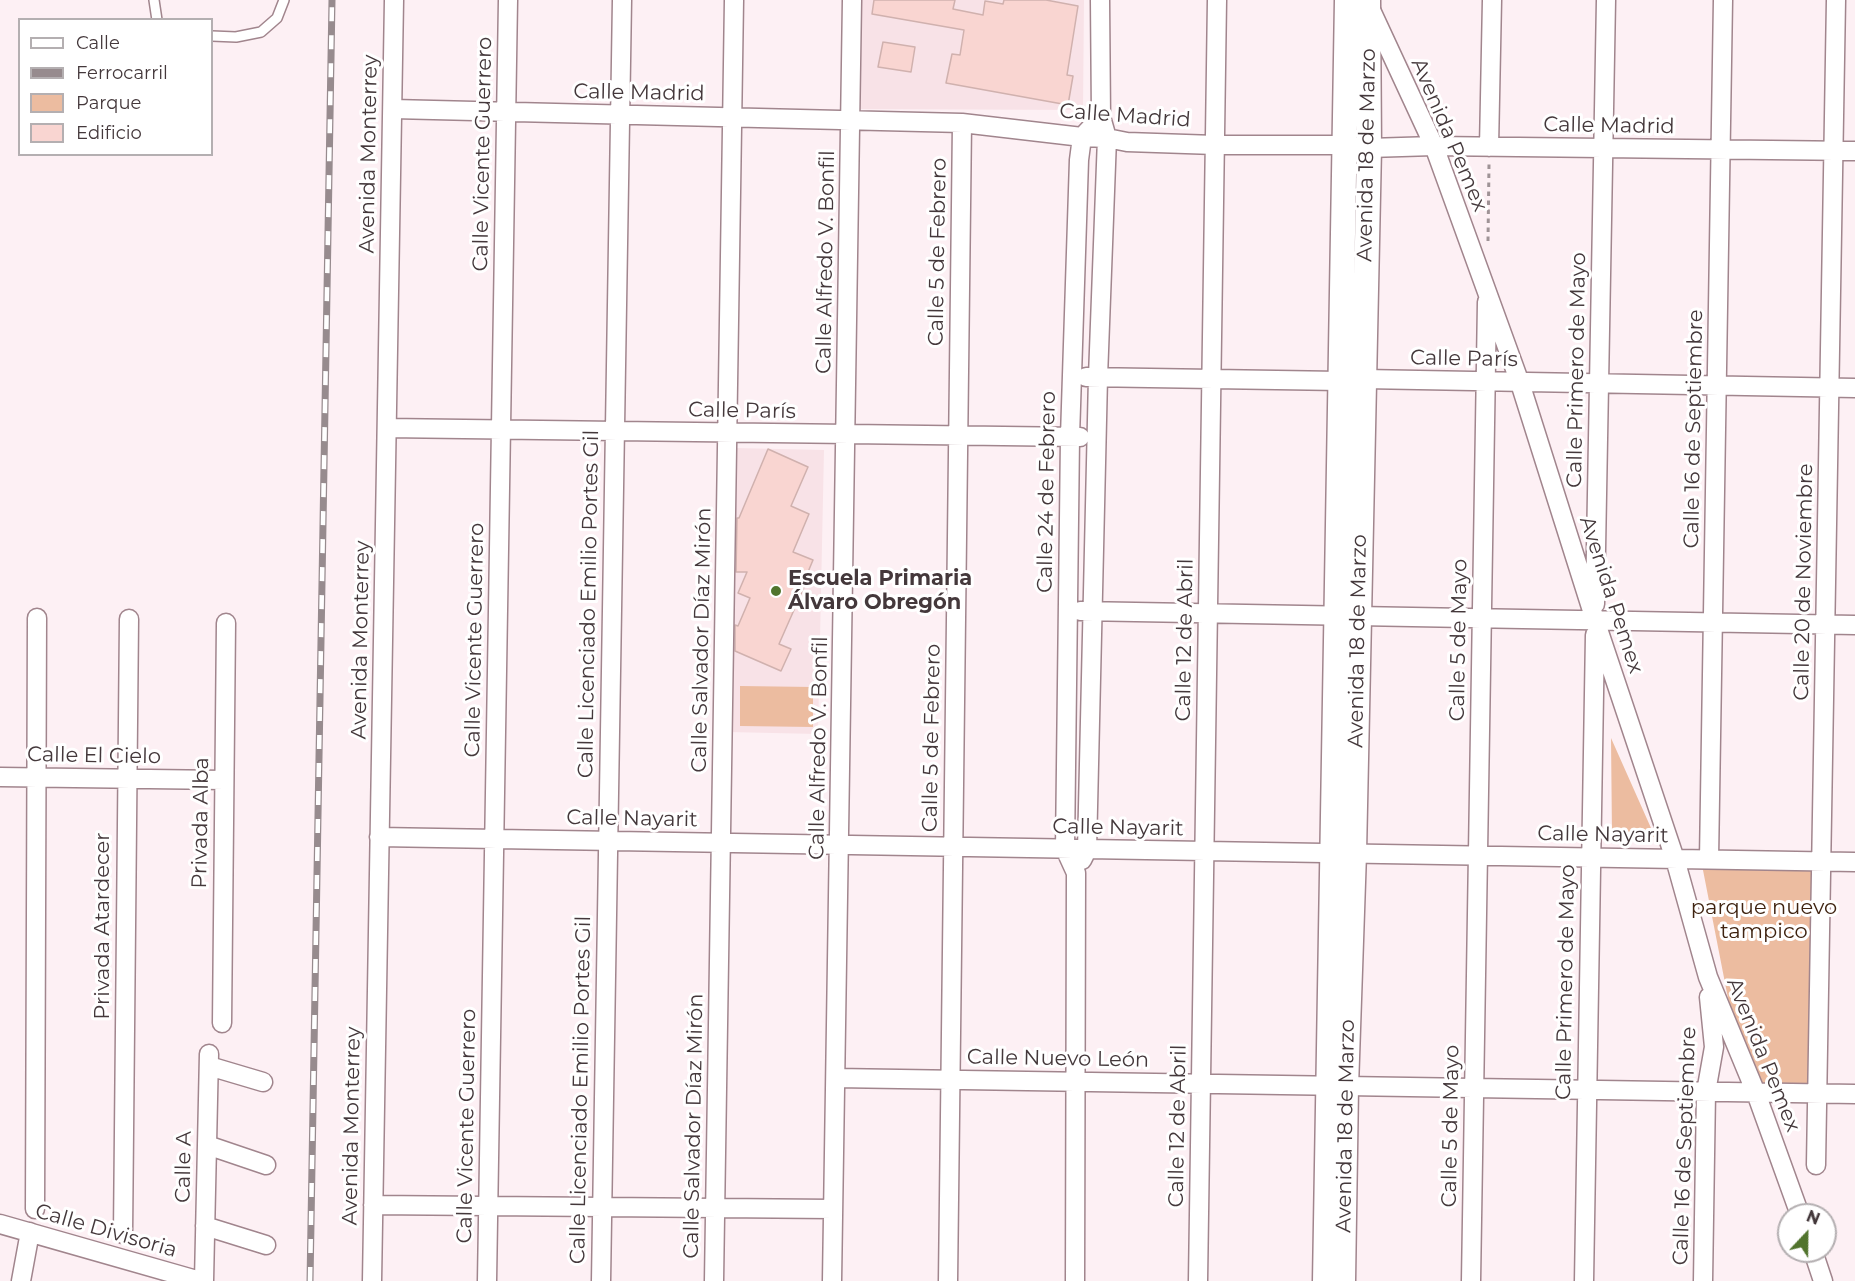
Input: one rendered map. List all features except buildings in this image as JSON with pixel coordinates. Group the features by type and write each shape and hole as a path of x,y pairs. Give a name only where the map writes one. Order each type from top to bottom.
{"street":[{"name":"Avenida Monterrey","path":"372,1281 394,0"},
{"name":"Calle Vicente Guerrero","path":"487,1281 508,0"},
{"name":"Calle Licenciado Emilio Portes Gil","path":"601,1281 622,0"},
{"name":"Calle Salvador Díaz Mirón","path":"714,1281 734,0"},
{"name":"Calle Alfredo V. Bonfil","path":"832,1281 852,0"},
{"name":"Calle 24 de Febrero","path":"1076,873 1087,850 1098,377 1107,138 1101,117 1101,0"},
{"name":"Calle 12 de Abril","path":"1198,1281 1217,0"},
{"path":"1489,147 1492,0"},
{"name":"Calle Primero de Mayo","path":"1584,1281 1605,0"},
{"name":"Calle 16 de Septiembre","path":"1709,859 1723,0"},
{"name":"Calle 20 de Noviembre","path":"1816,1165 1836,0"},
{"name":"Avenida 18 de Marzo","path":"1352,380 1344,146 1360,1"},
{"name":"Avenida 18 de Marzo","path":"1325,1281 1337,1086 1352,380 1369,148 1360,1"},
{"name":"Avenida Pemex","path":"1360,1 1434,146 1487,291 1520,383 1595,620 1675,859 1708,977 1756,1093 1796,1203"},
{"name":"Calle Madrid","path":"393,110 962,123 1126,142 1215,145 1855,151"},
{"path":"1082,137 1101,117"},
{"name":"Calle 5 de Febrero","path":"948,1281 962,123"},
{"name":"Calle 24 de Febrero","path":"1075,1281 1076,873 1065,849 1070,437 1079,160 1082,137"},
{"name":"Calle 5 de Mayo","path":"1471,1281 1487,291"},
{"name":"Calle París","path":"1072,377 1855,388"},
{"name":"Calle París","path":"387,428 1097,438"},
{"path":"1068,610 1855,625"},
{"path":"35,1209 37,618"},
{"name":"Privada Atardecer","path":"123,1234 129,619"},
{"name":"Privada Alba","path":"222,1023 226,623"},
{"name":"Calle El Cielo","path":"0,777 224,780"},
{"name":"Calle Nayarit","path":"379,837 1855,862"},
{"name":"Calle 16 de Septiembre","path":"1703,1281 1706,1092 1714,1047 1708,977"},
{"name":"Calle A","path":"202,1281 209,1060 263,1082"},
{"name":"Calle Nuevo León","path":"836,1078 1855,1095"},
{"name":"Avenida 18 de Marzo","path":"1337,1086 1343,1281"},
{"path":"207,1145 266,1165"},
{"path":"373,1204 833,1209"},
{"name":"Calle Divisoria","path":"0,1224 202,1281"},
{"path":"205,1226 266,1245"},
{"path":"21,1281 30,1232"},
{"path":"1814,1263 1815,1281"},
{"path":"1817,1263 1823,1281"}],"lane":[{"path":"154,0 157,18"},
{"path":"213,36 236,37 261,33 277,18 284,0"}],"path":[{"path":"1488,247 1489,147"}],"shaded area":[{"path":"861,0 1084,0 1083,110 859,109"},
{"name":"Escuela Primaria Álvaro Obregón","path":"735,448 824,450 818,734 728,732"}],"green space":[{"path":"740,686 813,687 813,727 740,726"},
{"path":"1611,738 1655,837 1612,836"},
{"name":"parque nuevo tampico","path":"1702,865 1816,866 1814,1089 1760,1087 1734,1029"}],"railway":[{"path":"310,1281 332,0"}],"place":[{"name":"Escuela Primaria Álvaro Obregón","path":"776,591"}]}
